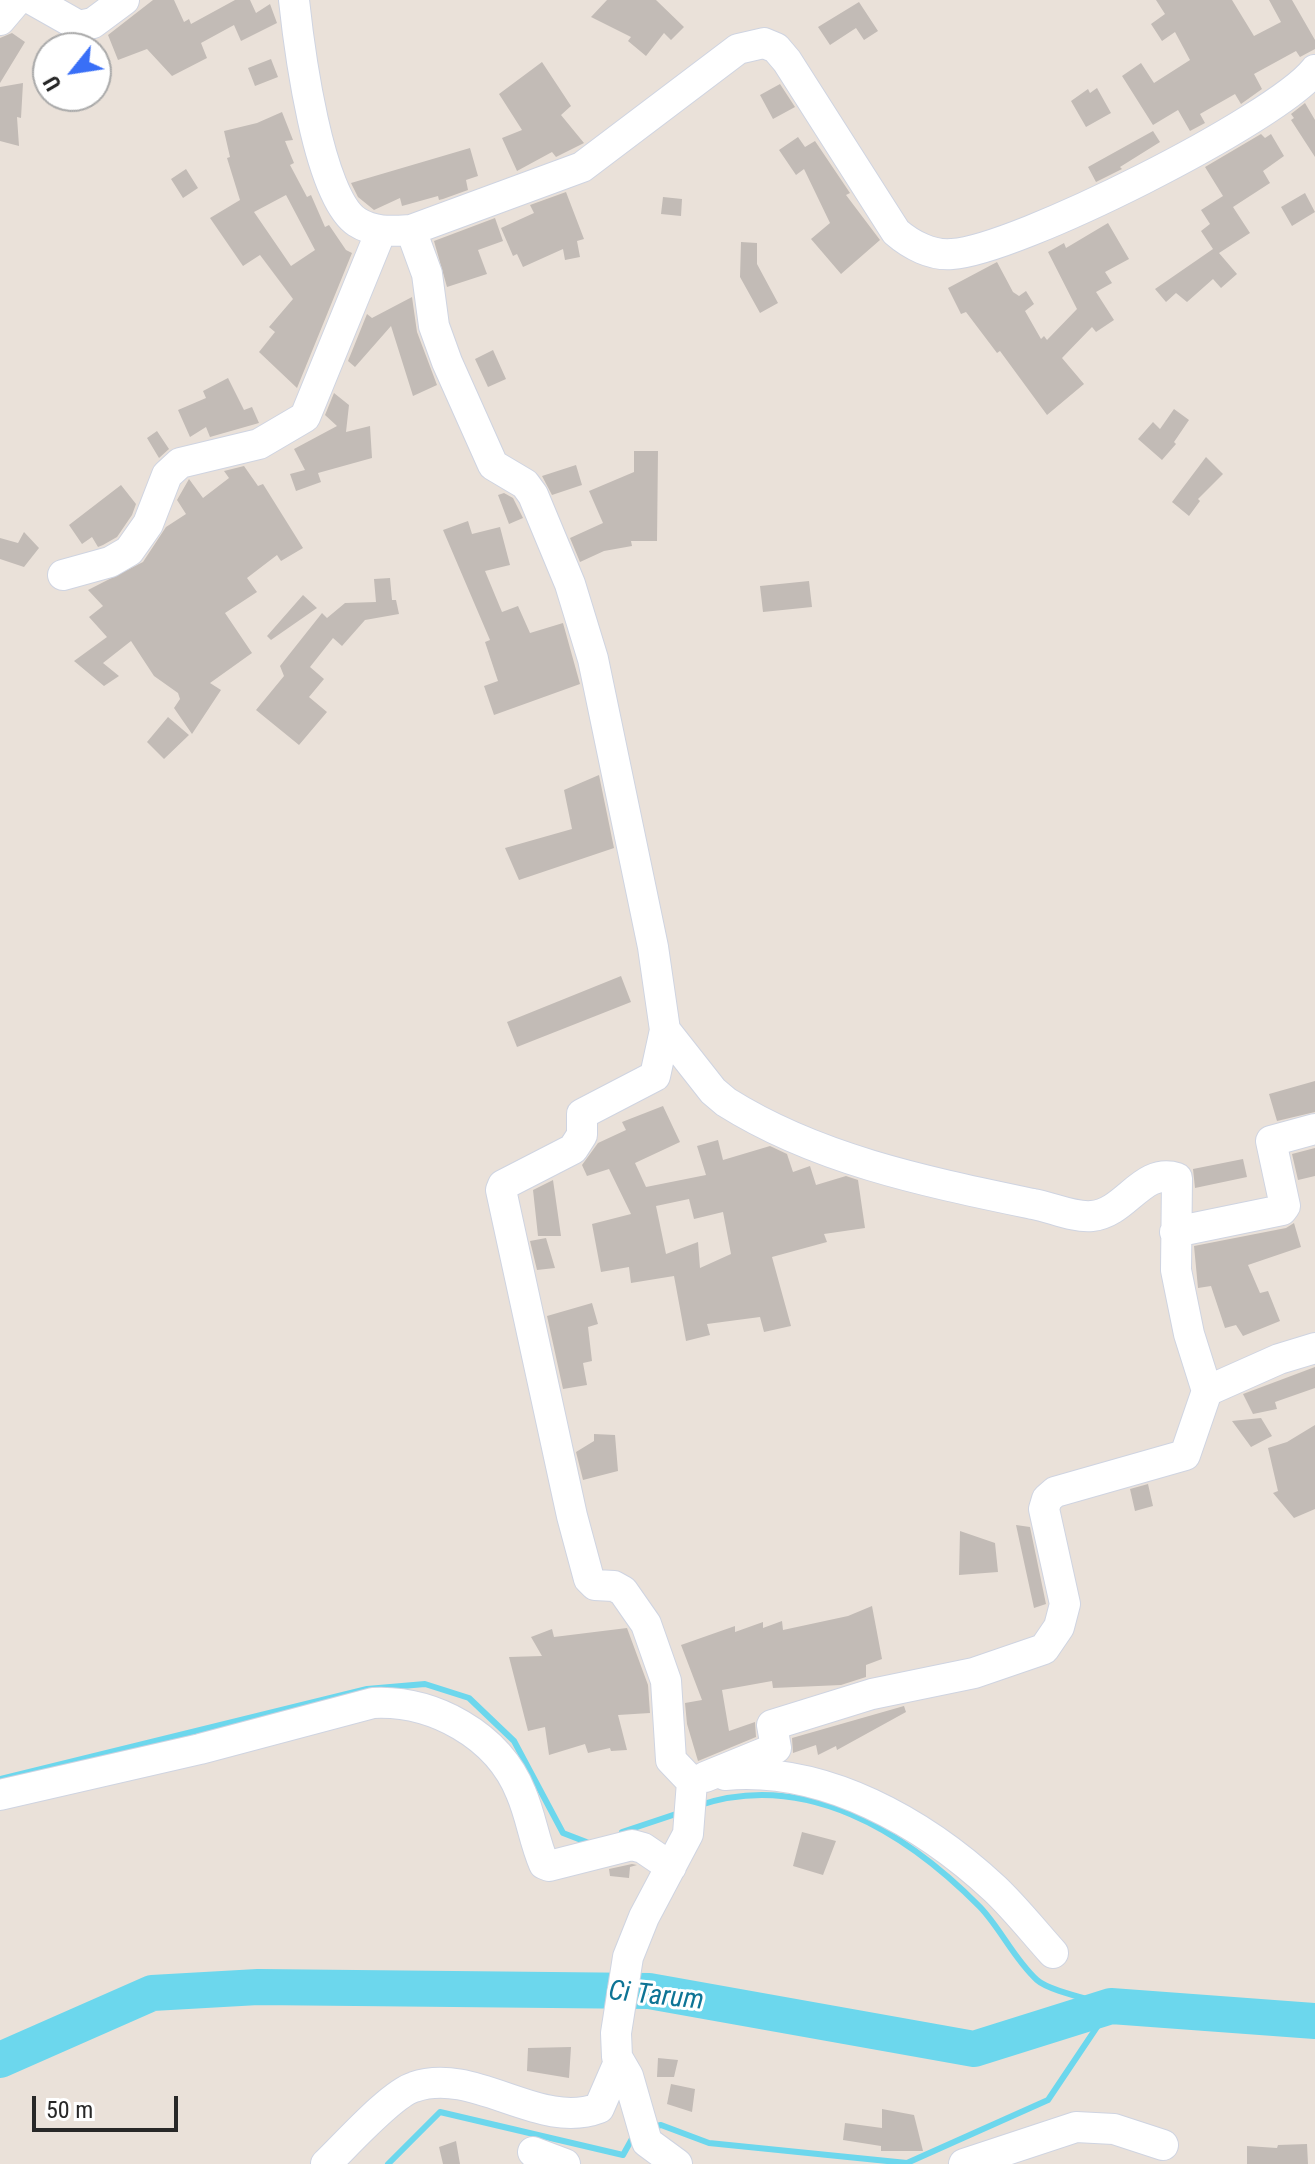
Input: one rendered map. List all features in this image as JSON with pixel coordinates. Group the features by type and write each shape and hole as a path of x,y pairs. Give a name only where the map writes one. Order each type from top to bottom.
{"street":[{"path":"0,20 17,0"},
{"path":"33,0 79,26 93,23 124,0"},
{"path":"294,0 314,122 334,194 357,222 381,231 411,230 582,167 727,55 757,43 776,48 787,61 896,232 913,244 943,255 977,251 1081,210 1310,81"},
{"path":"411,230 427,274 434,326 491,462 529,488 570,584 593,659 653,947 665,1030 653,1079 592,1106 582,1114 582,1135 573,1149 503,1185 501,1190 572,1516 589,1579 595,1585 616,1587 623,1591 646,1624 666,1681 671,1760 695,1783"},
{"path":"63,575 110,562 129,551 148,524 167,475 180,463 259,444 305,417 343,316 372,259 381,231"},
{"path":"665,1030 713,1091 726,1102 821,1151 981,1194 1088,1217 1115,1210 1147,1181 1174,1177 1179,1186 1176,1270 1189,1334 1207,1391 1185,1455 1055,1492 1047,1499 1044,1509 1065,1604 1059,1627 1044,1649 974,1673 872,1694 790,1718 772,1725 776,1748 695,1783"},
{"path":"1175,1232 1282,1210 1285,1206 1271,1141 1315,1129"},
{"path":"1207,1391 1279,1359 1315,1348"},
{"path":"0,1795 200,1749 373,1703 393,1702 433,1710 451,1719 490,1748 522,1795 540,1855 549,1866 632,1845 643,1848 671,1867"},
{"path":"695,1783 742,1774 799,1781 851,1794 897,1817 995,1889 1053,1953"},
{"path":"326,2164 413,2087 454,2083 511,2101 580,2115 599,2108 617,2047 628,1957 690,1829 695,1783"},
{"path":"617,2047 647,2142 677,2164"},
{"path":"964,2164 1076,2127 1114,2129 1163,2145"},
{"path":"533,2152 565,2164"}],"building":[{"path":"153,0 174,0 184,22 189,19 191,24 235,0 250,0 256,13 270,4 277,23 241,41 234,25 201,43 207,58 172,76 147,49 118,60 112,45 112,32"},
{"path":"607,0 656,0 684,27 671,40 664,33 646,56 628,41 631,37 591,17"},
{"path":"1156,0 1232,0 1254,36 1281,22 1269,0 1292,0 1315,40 1315,49 1300,57 1296,51 1254,74 1262,89 1241,104 1235,94 1200,114 1205,123 1190,131 1178,110 1153,125 1122,76 1141,63 1154,83 1190,60 1175,32 1162,41 1151,24 1165,14"},
{"path":"859,2 878,31 864,40 856,28 830,45 818,27"},
{"path":"12,33 25,42 0,83 0,38"},
{"path":"271,59 278,77 255,86 248,68"},
{"path":"542,62 571,106 561,115 584,143 556,157 552,152 517,171 502,138 522,130 499,94"},
{"path":"23,83 21,118 17,117 19,146 0,141 0,87"},
{"path":"780,84 795,107 773,119 760,95"},
{"path":"1097,88 1111,113 1086,127 1071,101 1088,89 1090,93"},
{"path":"1305,103 1315,120 1315,157 1291,120 1294,118 1291,114"},
{"path":"282,112 293,140 285,141 294,163 290,165 307,197 311,195 325,227 329,225 346,250 352,253 297,388 259,352 275,332 269,327 293,299 260,255 243,266 210,218 240,200 227,158 230,157 224,131 257,123","holes":["286,195 315,250 291,266 254,212"]},
{"path":"1153,131 1160,142 1120,167 1122,169 1096,182 1088,167"},
{"path":"1261,134 1265,138 1271,134 1284,156 1263,171 1270,183 1233,207 1250,233 1219,253 1237,274 1221,288 1213,279 1187,302 1176,293 1166,302 1155,289 1213,249 1201,231 1210,224 1201,210 1223,196 1205,167"},
{"path":"798,137 805,147 815,141 850,193 846,195 880,240 841,274 811,239 830,223 804,169 796,175 779,150"},
{"path":"470,148 478,176 466,180 468,190 443,199 439,200 438,196 402,206 400,198 374,210 358,197 351,183"},
{"path":"186,169 198,188 183,198 171,179"},
{"path":"566,192 584,239 577,241 580,257 565,260 563,249 523,267 517,254 513,256 501,228 534,213 530,205"},
{"path":"1305,193 1315,212 1292,226 1281,207"},
{"path":"663,197 682,199 681,216 661,214"},
{"path":"495,218 503,241 478,250 487,274 447,287 434,241"},
{"path":"1108,223 1129,259 1105,272 1112,283 1096,292 1114,320 1096,332 1092,327 1062,358 1084,384 1047,415 1000,351 997,353 966,312 961,314 948,288 997,262 1013,292 1019,296 1026,291 1034,304 1025,311 1041,339 1044,336 1047,340 1077,309 1048,252 1064,243 1066,248"},
{"path":"741,242 757,243 757,264 778,303 760,313 740,277"},
{"path":"412,297 417,332 437,385 413,396 391,326 355,367 348,361 367,314 372,318"},
{"path":"493,350 506,379 488,387 475,359"},
{"path":"228,378 244,410 252,407 259,423 210,437 206,427 190,437 178,410 206,398 203,391"},
{"path":"334,393 349,405 346,432 370,426 372,458 318,473 321,482 296,491 290,474 305,470 294,449 337,426 325,415"},
{"path":"1174,409 1189,420 1174,442 1176,444 1162,460 1138,439 1153,422 1160,429"},
{"path":"157,431 169,449 159,458 147,438"},
{"path":"634,451 658,451 657,541 631,541 632,546 604,551 580,562 570,538 603,523 589,491 634,472"},
{"path":"1206,457 1223,474 1198,499 1200,501 1189,516 1172,502"},
{"path":"576,465 582,485 552,495 542,476"},
{"path":"244,466 258,486 263,484 303,548 281,561 277,555 247,578 257,592 225,613 252,653 210,683 221,690 192,734 174,708 180,699 178,693 154,676 131,641 103,663 119,676 104,686 74,661 107,637 89,617 103,606 88,590 143,562 166,527 186,514 177,500 189,479 203,498 229,478 224,471"},
{"path":"121,485 136,504 132,515 117,537 98,547 92,537 82,544 69,525"},
{"path":"504,493 513,498 523,518 509,524 498,495"},
{"path":"468,521 472,534 500,527 510,565 485,571 502,612 518,606 530,633 563,623 580,684 494,715 484,686 498,681 485,642 490,640 443,530"},
{"path":"24,532 39,548 24,567 0,559 0,538 18,543"},
{"path":"390,578 392,600 396,600 399,614 365,620 342,646 333,638 310,667 324,679 309,697 327,712 299,745 256,710 284,676 280,666 322,613 327,618 345,603 376,602 374,579"},
{"path":"809,581 812,607 763,612 760,586"},
{"path":"303,595 317,608 271,640 267,636"},
{"path":"168,717 189,735 164,759 147,742"},
{"path":"599,775 614,848 519,880 505,848 572,829 564,790"},
{"path":"621,976 631,1002 517,1047 507,1022"},
{"path":"1315,1081 1315,1112 1277,1121 1269,1094"},
{"path":"663,1106 680,1142 635,1163 646,1187 706,1175 697,1146 718,1140 723,1160 770,1146 787,1154 793,1172 810,1166 816,1185 846,1176 858,1180 865,1228 824,1234 827,1242 772,1257 791,1326 764,1332 760,1317 707,1324 710,1335 686,1341 674,1276 631,1283 629,1267 601,1272 592,1224 631,1214 609,1169 587,1176 582,1165 598,1143 626,1130 622,1122","holes":["689,1199 694,1219 723,1212 731,1254 700,1268 698,1242 666,1254 656,1206"]},
{"path":"1315,1148 1315,1176 1298,1180 1292,1154"},
{"path":"1243,1159 1247,1177 1195,1188 1193,1169"},
{"path":"553,1180 561,1236 538,1236 533,1190"},
{"path":"1294,1223 1301,1247 1248,1265 1260,1293 1268,1291 1280,1321 1243,1336 1236,1325 1225,1328 1211,1286 1198,1288 1194,1246 1286,1228"},
{"path":"546,1238 555,1268 537,1270 530,1241"},
{"path":"592,1303 598,1324 588,1327 592,1361 583,1363 587,1385 563,1389 547,1316"},
{"path":"1315,1367 1315,1388 1275,1402 1277,1409 1253,1414 1243,1394"},
{"path":"1261,1418 1272,1436 1251,1447 1232,1421"},
{"path":"1315,1425 1315,1509 1294,1518 1273,1493 1278,1491 1268,1448 1287,1442"},
{"path":"594,1434 615,1435 618,1471 583,1480 576,1452 594,1441"},
{"path":"1148,1484 1153,1506 1135,1511 1130,1489"},
{"path":"1016,1525 1030,1527 1046,1604 1034,1608"},
{"path":"960,1531 995,1543 998,1572 959,1575"},
{"path":"872,1606 882,1659 866,1665 866,1677 841,1685 773,1688 772,1681 722,1690 729,1731 755,1722 756,1737 698,1761 687,1724 685,1703 702,1700 681,1645 735,1626 735,1632 763,1622 763,1628 782,1621 783,1630 848,1616"},
{"path":"627,1628 648,1685 650,1713 618,1715 627,1750 611,1751 610,1748 588,1753 585,1744 549,1755 545,1727 528,1731 509,1657 542,1656 531,1637 552,1629 554,1637"},
{"path":"904,1706 906,1712 837,1750 836,1746 818,1755 816,1745 793,1753 792,1738"},
{"path":"802,1832 836,1841 823,1875 793,1866"},
{"path":"637,1865 630,1867 629,1878 610,1876 609,1869"},
{"path":"571,2047 569,2078 527,2071 528,2048"},
{"path":"658,2058 678,2060 674,2077 657,2077"},
{"path":"671,2084 695,2089 692,2112 667,2104"},
{"path":"882,2109 914,2115 923,2151 881,2151 881,2146 843,2140 845,2123 882,2128"},
{"path":"456,2141 460,2164 443,2164 439,2147"},
{"path":"1307,2144 1308,2164 1247,2164 1247,2146 1277,2148 1278,2145"}],"waterway":[{"path":"0,1779 367,1689 425,1684 469,1698 514,1741 563,1833 589,1843"},
{"path":"653,2127 661,2125 709,2143 907,2163 1048,2100 1111,2006 1061,1991 1037,1980 988,1916 951,1880 920,1854 851,1814 814,1802 776,1796 737,1797 697,1806"},
{"path":"622,1832 679,1813"},
{"name":"Ci Tarum","path":"0,2060 152,1993 258,1987 649,1991 974,2049 1111,2006 1315,2021"},
{"path":"388,2164 440,2112 623,2155 633,2137"}]}
